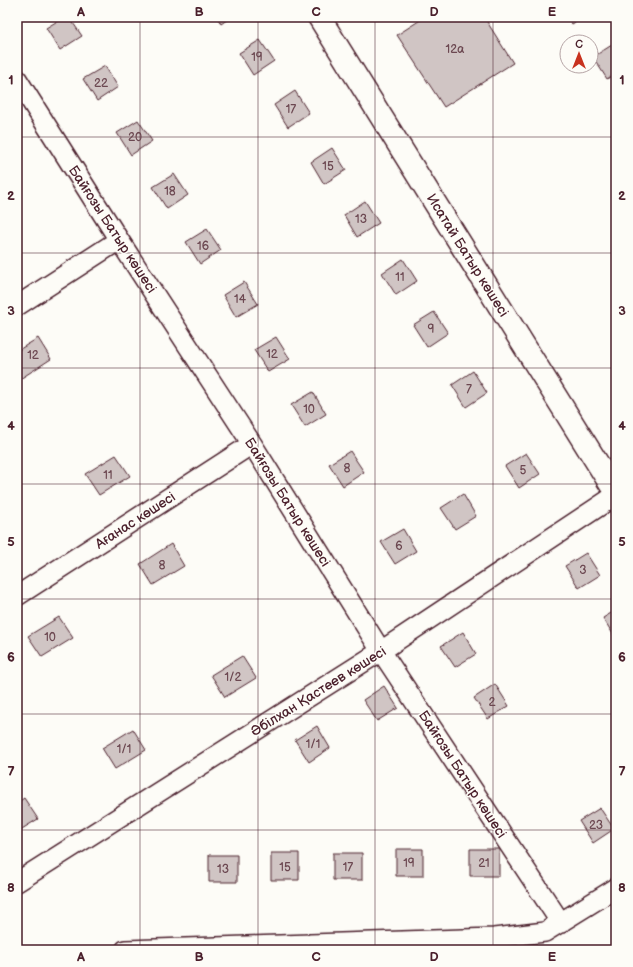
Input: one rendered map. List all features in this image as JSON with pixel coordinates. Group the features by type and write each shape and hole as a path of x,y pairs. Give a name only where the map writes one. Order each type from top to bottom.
{"street":[{"name":"Исатай Батыр көшесі","path":"319,17 616,494"},
{"name":"Байғозы Батыр көшесі","path":"17,79 119,240 252,444 381,651 561,923"},
{"path":"17,306 119,240"},
{"name":"Ағанас көшесі","path":"17,596 252,444"},
{"name":"Әбілхан Қастеев көшесі","path":"17,882 381,651 616,494"},
{"path":"125,950 494,938 545,932 616,888"}],"building":[{"path":"64,17 69,17 82,36 60,50 46,28"},
{"path":"217,17 231,17 221,24"},
{"path":"425,17 484,17 513,63 444,107 397,35"},
{"path":"567,17 584,17 572,24"},
{"path":"260,40 274,61 253,75 239,53"},
{"path":"615,43 616,73 607,79 599,66 599,53"},
{"path":"105,66 118,87 97,101 83,79"},
{"path":"295,91 309,113 288,127 274,105"},
{"path":"138,120 152,141 131,155 117,133"},
{"path":"332,148 346,170 324,184 311,162"},
{"path":"174,174 188,195 167,209 153,187"},
{"path":"365,201 379,223 357,237 344,215"},
{"path":"207,229 221,250 200,264 186,242"},
{"path":"403,259 417,281 396,295 382,273"},
{"path":"244,282 258,304 236,317 223,295"},
{"path":"434,312 448,333 427,347 413,325"},
{"path":"276,337 290,359 268,372 254,350"},
{"path":"38,338 51,359 20,379 17,373 17,351"},
{"path":"473,371 487,393 466,407 452,385"},
{"path":"313,392 326,414 305,427 291,405"},
{"path":"350,451 364,472 343,486 329,464"},
{"path":"526,453 540,474 519,488 505,466"},
{"path":"116,455 130,476 99,495 85,474"},
{"path":"463,494 476,516 455,529 441,508"},
{"path":"403,529 416,551 395,564 381,542"},
{"path":"171,544 184,566 153,585 140,564"},
{"path":"586,553 600,575 579,588 565,566"},
{"path":"616,610 616,639 603,618"},
{"path":"59,617 73,638 42,657 28,636"},
{"path":"463,632 476,654 455,667 441,646"},
{"path":"242,656 256,678 225,697 211,675"},
{"path":"495,684 509,706 488,719 474,698"},
{"path":"384,686 398,708 377,721 363,700"},
{"path":"317,726 330,748 309,762 295,740"},
{"path":"133,729 146,750 115,769 102,748"},
{"path":"24,798 38,819 17,832 17,803"},
{"path":"600,808 614,829 593,843 579,821"},
{"path":"396,849 423,849 423,876 396,876"},
{"path":"470,849 499,849 499,876 470,876"},
{"path":"271,853 299,853 299,880 271,880"},
{"path":"333,853 362,853 362,880 333,880"},
{"path":"209,855 237,855 237,882 209,882"}]}
